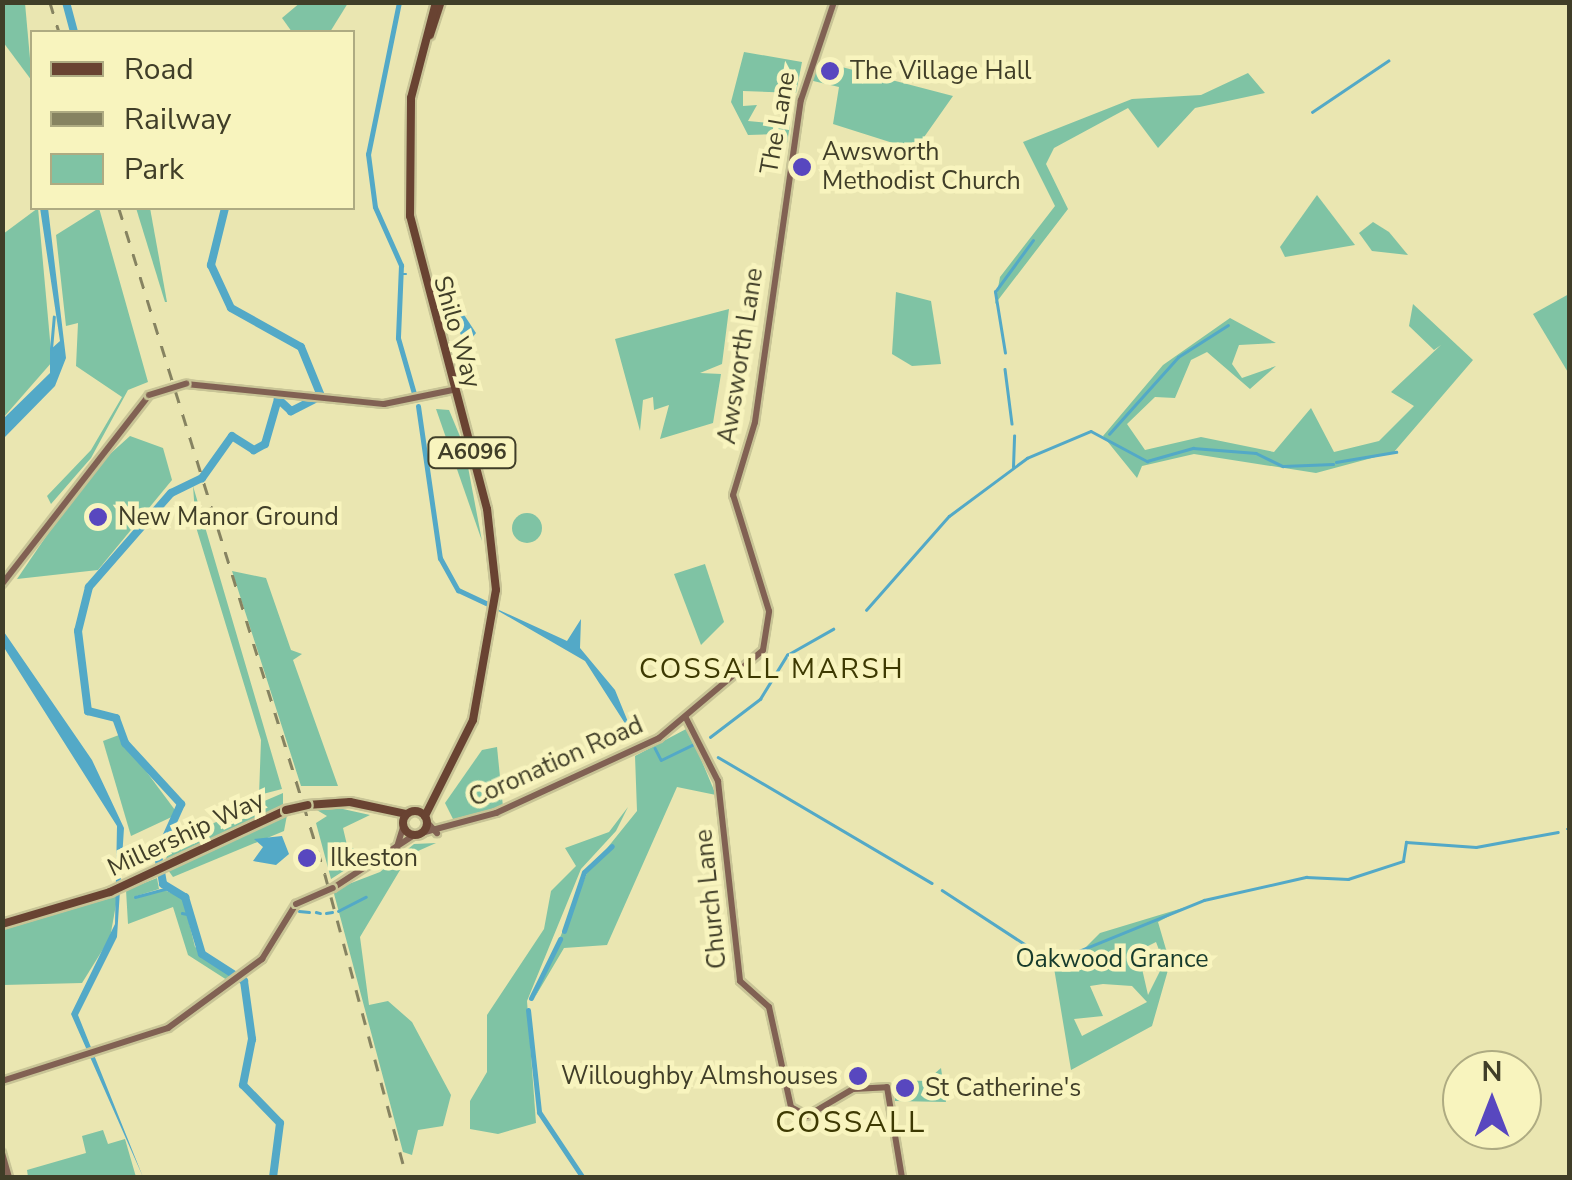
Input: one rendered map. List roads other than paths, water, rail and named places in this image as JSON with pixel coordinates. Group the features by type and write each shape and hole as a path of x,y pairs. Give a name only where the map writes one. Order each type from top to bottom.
{"main road":[{"name":"Shilo Way","path":"418,834 477,706 496,597 491,524 412,230 412,102 439,2"},
{"path":"407,819 435,798"},
{"name":"Millership Way","path":"2,924 110,892 286,810 307,805 389,811 407,819"},
{"path":"407,819 426,819"},
{"path":"407,819 418,834"}],"street":[{"name":"The Lane","path":"776,255 810,60 834,2"},
{"name":"Awsworth Lane","path":"686,718 758,658 770,632 732,502 754,427 776,255"},
{"path":"2,584 150,395 186,384 314,392 399,404 453,390"},
{"name":"Coronation Road","path":"418,834 438,834 620,757 686,718"},
{"name":"Church Lane","path":"686,718 718,780 740,981 772,1013 791,1107 807,1116 853,1089 889,1089 902,1178"},
{"path":"394,852 407,819"},
{"path":"426,819 438,834"},
{"path":"2,1081 103,1053 186,1015 246,972 266,950 296,904 332,888 418,834"},
{"path":"2,1154 9,1178"}],"water":[{"path":"40,210 48,210 66,358 55,386 3,439 3,419 50,373 50,350 60,341"},
{"path":"453,298 476,333 466,346 445,300"},
{"path":"488,605 567,641 581,619 580,648 615,690 635,739 585,661"},
{"path":"2,629 92,760 124,828 117,937 78,1015 143,1177 71,1014 115,924 117,826 3,646"},
{"path":"282,836 289,854 276,865 253,861 263,847 254,839"}],"waterway":[{"path":"66,2 73,30"},
{"path":"399,2 368,154 375,207 401,265 398,338 415,397"},
{"path":"1312,112 1388,61"},
{"path":"225,210 211,265 231,308 301,347 321,396 291,411 278,399 265,444 254,450 232,436 202,478 171,493 89,587 78,631 88,711 116,718 125,743 181,804 158,855 163,884 185,897 202,954 244,981 252,1039 243,1085 280,1123 273,1178"},
{"path":"1005,353 995,292 1033,240"},
{"path":"400,274 406,274"},
{"path":"51,349 54,317"},
{"path":"1109,434 1178,357 1228,325"},
{"path":"1005,369 1012,424"},
{"path":"418,406 440,558 458,590 488,604"},
{"path":"866,610 949,516 1027,458 1091,431 1147,461 1193,448 1256,453 1283,466 1333,464"},
{"path":"1013,467 1014,436"},
{"path":"1336,462 1396,452"},
{"path":"710,737 760,699 787,655 833,629"},
{"path":"655,748 661,760 698,742"},
{"path":"718,757 932,883"},
{"path":"942,890 1052,962 1204,900 1306,877 1348,879 1403,861 1406,842 1476,847 1558,832"},
{"path":"564,931 584,872 612,846"},
{"path":"135,897 168,888"},
{"path":"338,911 366,897"},
{"path":"299,911 309,912"},
{"path":"316,912 320,913"},
{"path":"326,913 332,912"},
{"path":"182,913 187,914"},
{"path":"531,998 560,939"},
{"path":"528,1010 539,1112 583,1178"}],"railway":[{"path":"50,2 58,30"},
{"path":"120,210 325,874 407,1178"}],"place":[{"name":"The Village Hall","path":"830,71"},
{"name":"Awsworth Methodist Church","path":"802,167"},
{"name":"New Manor Ground","path":"98,517"},
{"name":"Ilkeston","path":"307,858"},
{"name":"Willoughby Almshouses","path":"858,1076"},
{"name":"St Catherine's","path":"905,1088"}],"district":[{"name":"COSSALL MARSH","path":"772,669"},
{"name":"COSSALL","path":"851,1123"}],"park label":[{"name":"Oakwood Grance","path":"1112,959"}]}
